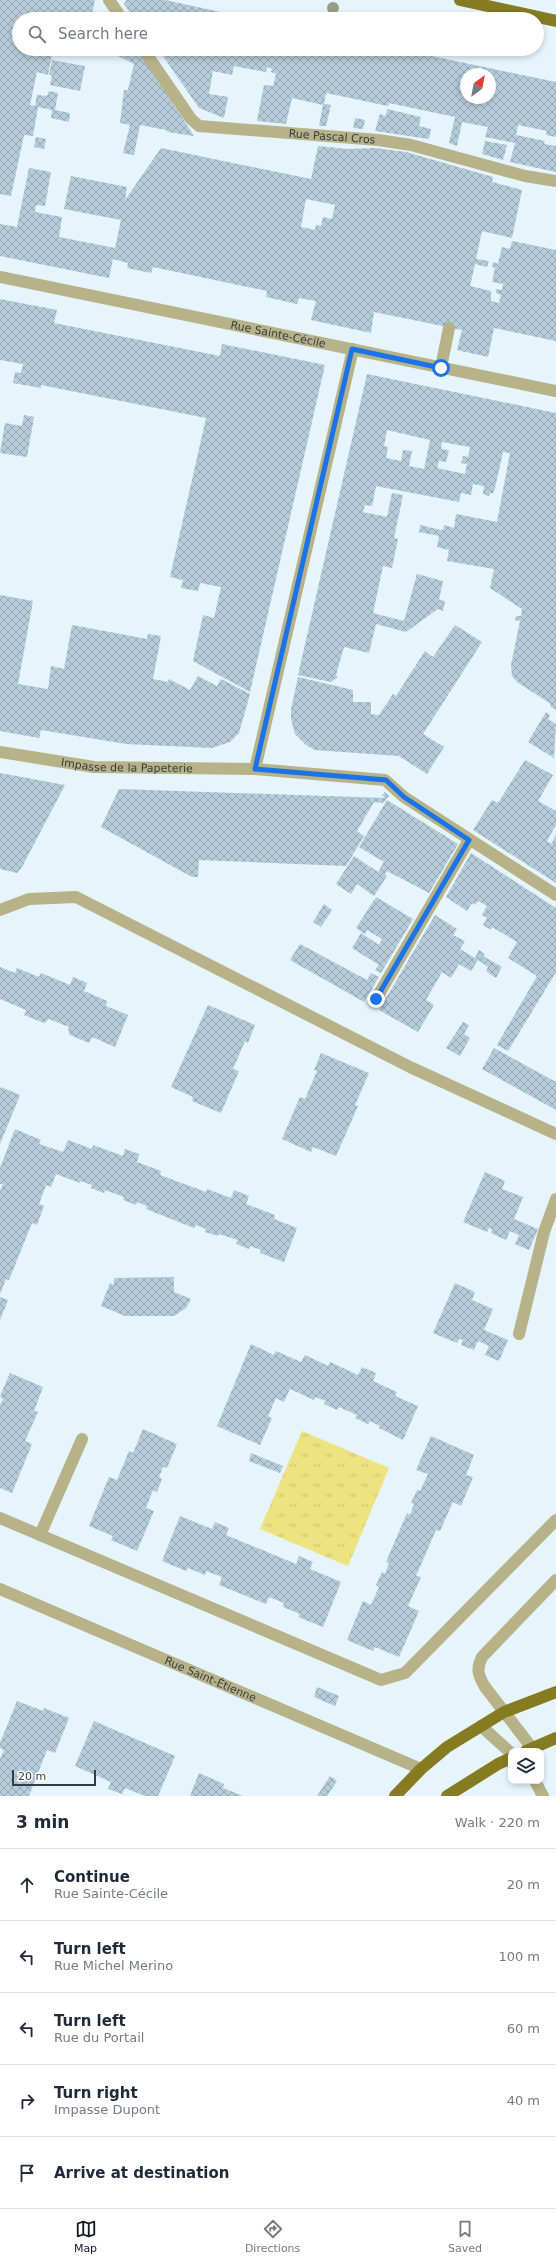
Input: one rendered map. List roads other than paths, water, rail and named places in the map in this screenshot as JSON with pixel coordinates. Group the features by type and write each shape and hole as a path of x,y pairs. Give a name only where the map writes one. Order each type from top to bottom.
{"main road":[{"path":"460,0 515,12"},
{"path":"544,18 556,21"},
{"path":"396,1796 421,1769 447,1747 504,1712 556,1692"},
{"path":"534,1748 556,1738"},
{"path":"447,1796 508,1759"}],"street":[{"path":"109,0 117,12"},
{"name":"Rue Pascal Cros","path":"148,56 191,119 199,126 378,140 411,145 525,176 556,181"},
{"name":"Rue Sainte-Cécile","path":"0,277 556,391"},
{"path":"441,368 449,328"},
{"path":"255,769 352,349"},
{"name":"Impasse de la Papeterie","path":"0,752 94,767 255,769 386,780 404,797 556,895"},
{"path":"376,999 469,840"},
{"path":"0,910 29,899 76,897 410,1067 556,1134"},
{"path":"519,1334 544,1232 556,1199"},
{"path":"40,1535 82,1439"},
{"path":"0,1518 381,1680 405,1673 556,1520"},
{"path":"528,1748 504,1712 485,1687 479,1676 477,1666 482,1657 556,1580"},
{"name":"Rue Saint-Étienne","path":"0,1589 421,1769"},
{"path":"481,1726 508,1750"},
{"path":"537,1784 543,1796"}]}
